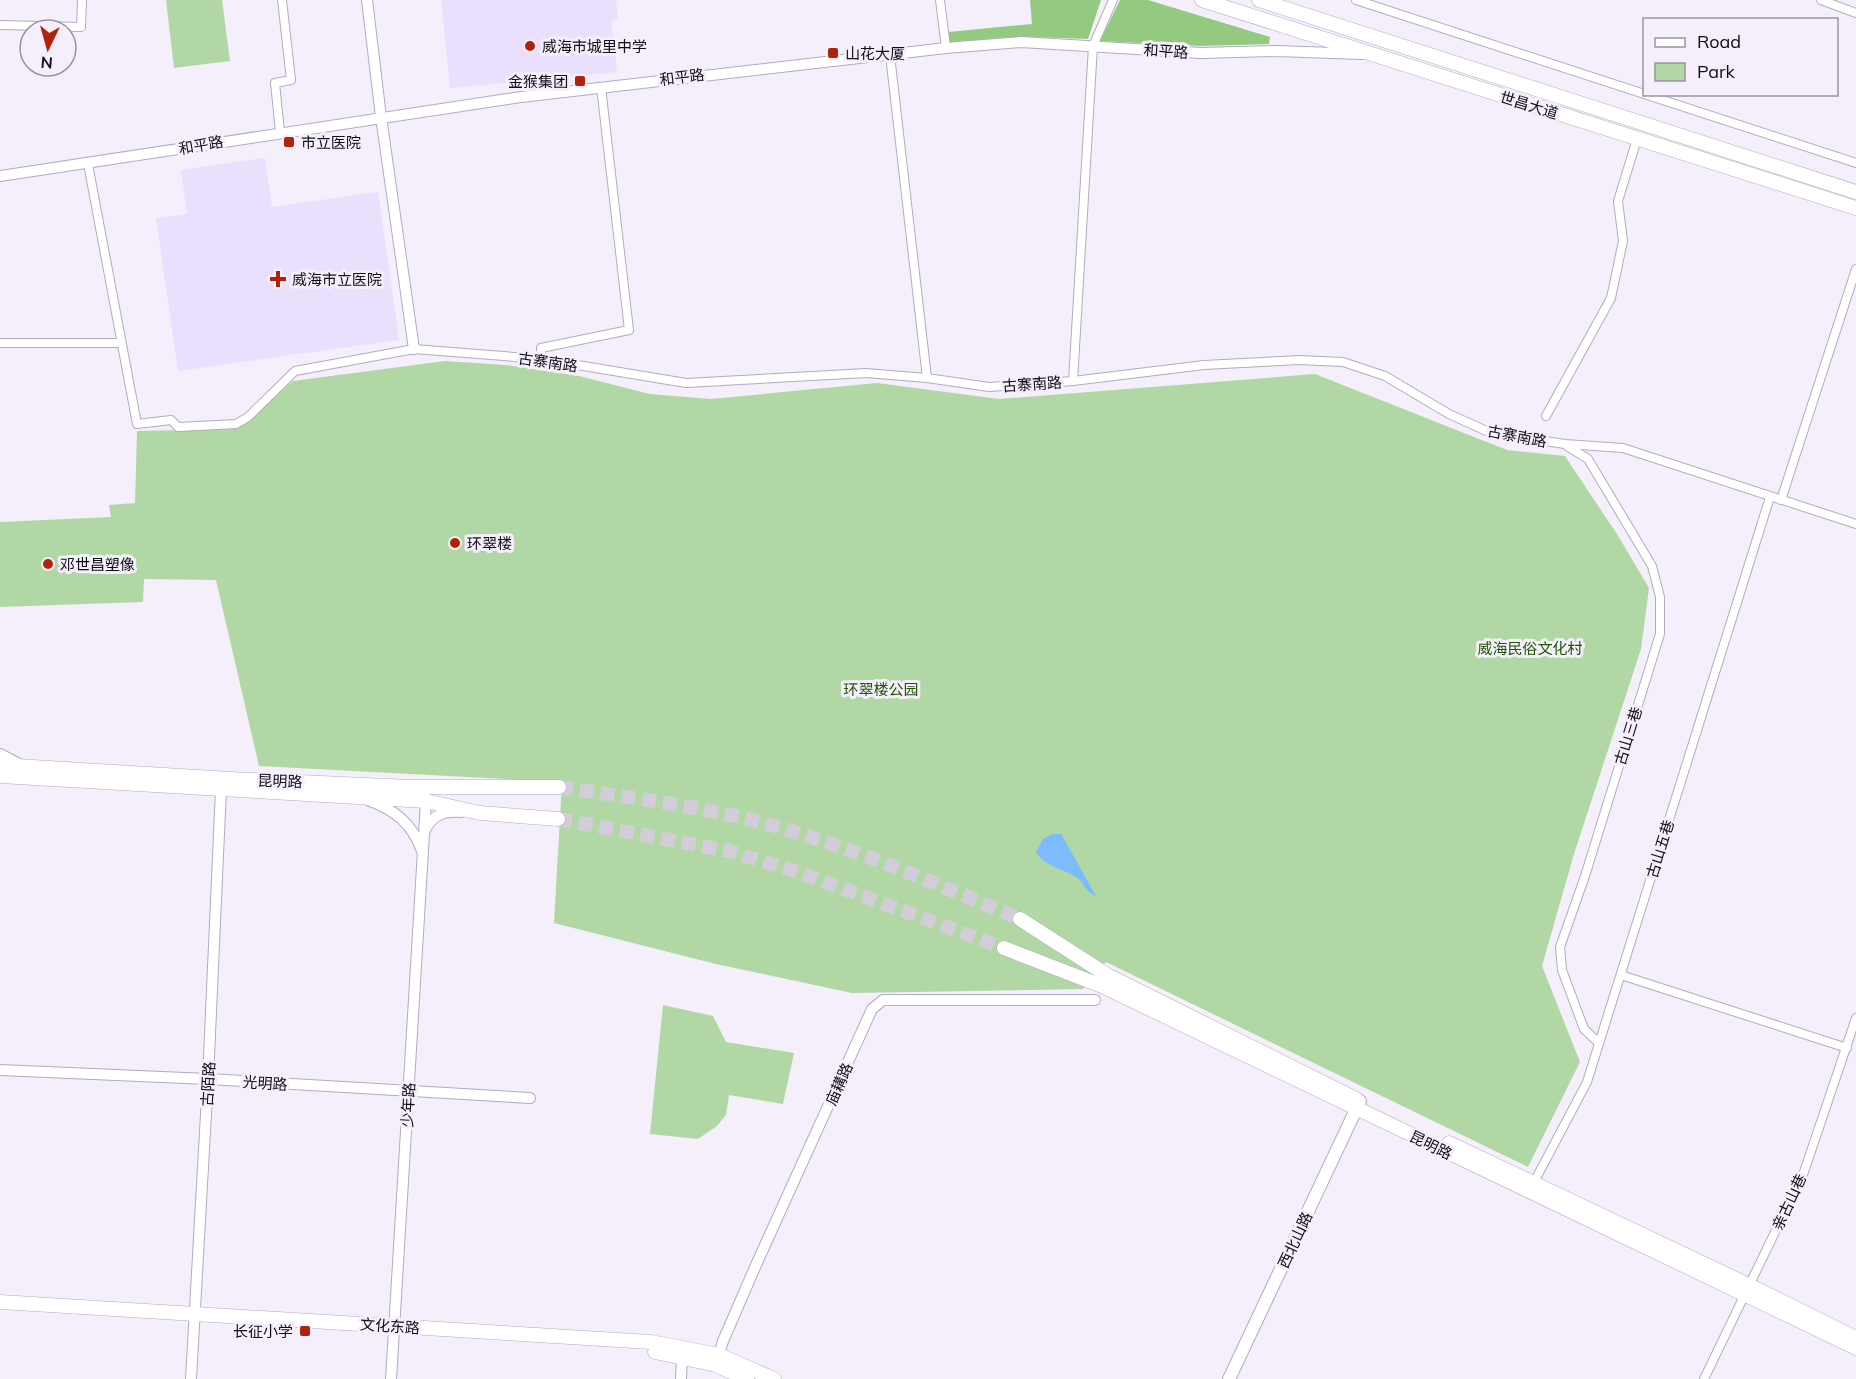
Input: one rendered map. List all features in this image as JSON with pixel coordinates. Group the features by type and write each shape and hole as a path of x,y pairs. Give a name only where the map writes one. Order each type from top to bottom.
{"main road":[{"name":"世昌大道","path":"1202,0 1856,208"},
{"name":"世昌大道","path":"1259,0 1856,192"},
{"path":"0,755 22,766"},
{"name":"昆明路","path":"0,765 410,787 559,787"},
{"name":"昆明路","path":"4,778 426,801 480,813 558,819"},
{"path":"480,813 487,807 490,800 486,787"},
{"name":"昆明路","path":"1020,919 1107,975 1358,1105"},
{"name":"昆明路","path":"1004,948 1102,986 1748,1291 1856,1338"},
{"name":"西北山路","path":"1229,1379 1358,1105"},
{"name":"昆明路","path":"1748,1291 1856,1348"},
{"name":"文化东路","path":"0,1302 394,1331 651,1342 774,1379"},
{"path":"0,1311 195,1317"},
{"path":"394,1331 650,1351 717,1360 747,1379"}],"street":[{"path":"0,25 81,27 82,0"},
{"path":"280,132 275,82 291,80 282,0"},
{"path":"366,0 414,349"},
{"path":"940,0 946,48"},
{"path":"1073,381 1093,46 1113,0"},
{"path":"1356,0 1643,94"},
{"path":"1821,0 1856,12"},
{"path":"1369,54 1375,37"},
{"name":"和平路","path":"0,176 381,117 601,87 946,48 1021,42 1201,53 1276,51 1369,54"},
{"path":"890,55 927,378"},
{"path":"541,359 541,348 629,330 601,87"},
{"path":"1650,96 1856,163"},
{"path":"1546,416 1611,298 1623,241 1618,201 1637,138"},
{"path":"0,343 121,343 88,164"},
{"path":"1781,500 1856,269"},
{"name":"古寨南路","path":"121,343 137,424 171,420 178,427 236,424 248,417 295,371 414,349 541,359 686,383 866,373 927,378 989,387 1073,381 1204,365 1299,360 1343,362 1385,376 1449,414 1491,434 1565,444 1623,448 1856,524"},
{"name":"古山三巷","path":"1565,444 1588,459 1652,566 1660,597 1660,634 1585,876 1560,947 1562,970 1584,1029 1599,1043"},
{"name":"古山五巷","path":"1531,1187 1587,1082 1770,497"},
{"path":"410,787 423,792 426,801"},
{"name":"古陌路","path":"191,1379 221,789"},
{"path":"356,796 379,804 412,828 423,855"},
{"name":"少年路","path":"392,1379 426,801"},
{"path":"425,830 429,820 440,814 480,813"},
{"path":"1621,975 1847,1048"},
{"name":"庙耩路","path":"717,1360 756,1265 872,1009 882,1000 1095,1000"},
{"name":"亲古山巷","path":"1704,1379 1804,1172 1856,1018"},
{"name":"光明路","path":"0,1070 208,1079 530,1098"},
{"path":"681,1379 682,1357"}],"shaded area":[{"name":"威海市城里中学","path":"441,0 616,0 618,20 611,21 617,72 450,88"},
{"name":"威海市立医院","path":"265,158 272,207 378,192 399,340 178,371 156,218 187,214 181,170"}],"green space":[{"path":"166,0 222,0 230,61 174,68"},
{"path":"1030,0 1101,0 1088,39 1035,37 949,44 948,32 1032,24"},
{"path":"1120,0 1148,0 1270,37 1269,44 1201,46 1100,41"},
{"name":"环翠楼公园","path":"445,361 506,365 579,376 650,394 711,399 877,383 999,399 1315,374 1507,450 1565,456 1617,534 1649,588 1641,649 1574,854 1542,966 1580,1062 1528,1167 1106,962 1083,989 852,993 716,964 554,923 562,782 259,766 216,580 144,579 143,602 0,607 0,522 111,517 109,505 135,503 137,431 236,429 293,381"},
{"path":"663,1005 713,1016 726,1042 794,1053 783,1104 729,1095 726,1115 717,1126 698,1139 650,1134"}],"water":[{"path":"1052,834 1061,834 1096,896 1088,891 1079,879 1039,857 1036,852 1043,839"}],"tunnel":[{"path":"559,787 695,808 776,826 882,862 1020,919"},
{"path":"558,819 729,851 795,871 1004,948"}],"place":[{"name":"威海市城里中学","path":"530,46"},
{"name":"山花大厦","path":"833,53"},
{"name":"金猴集团","path":"580,81"},
{"name":"市立医院","path":"289,142"},
{"name":"威海市立医院","path":"278,279"},
{"name":"环翠楼","path":"455,543"},
{"name":"邓世昌塑像","path":"48,564"},
{"name":"长征小学","path":"305,1331"}],"park label":[{"name":"威海民俗文化村","path":"1530,648"}]}
